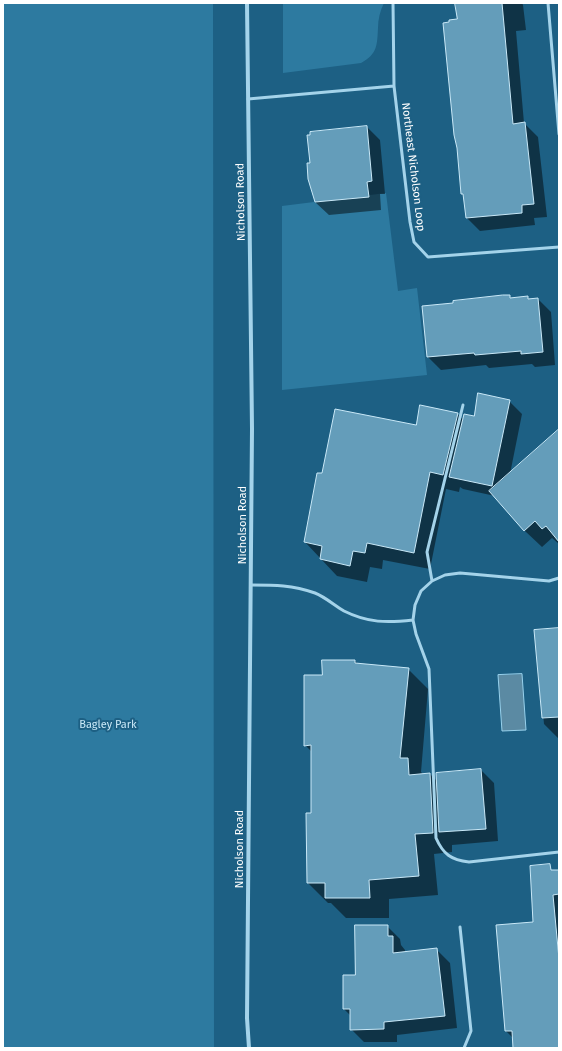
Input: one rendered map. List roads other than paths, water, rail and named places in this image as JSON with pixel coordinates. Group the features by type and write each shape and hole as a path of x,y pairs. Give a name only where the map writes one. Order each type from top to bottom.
{"street":[{"name":"Nicholson Road","path":"247,3 252,428 249,1048"}],"lane":[{"name":"Northeast Nicholson Loop","path":"393,3 394,86 410,222 414,242 428,257 559,247"},
{"path":"548,3 559,134"},
{"path":"248,99 394,86"},
{"path":"432,581 427,552 463,405"},
{"path":"559,578 549,581 460,573 445,575 432,581 421,591 415,605 413,620 416,634 429,669 436,838 441,848 448,855 458,861 468,862 559,852"},
{"path":"251,585 284,585 316,593 345,611 366,620 390,623 413,620"},
{"path":"460,927 471,1031 464,1048"}],"park label":[{"name":"Bagley Park","path":"108,725"}]}
